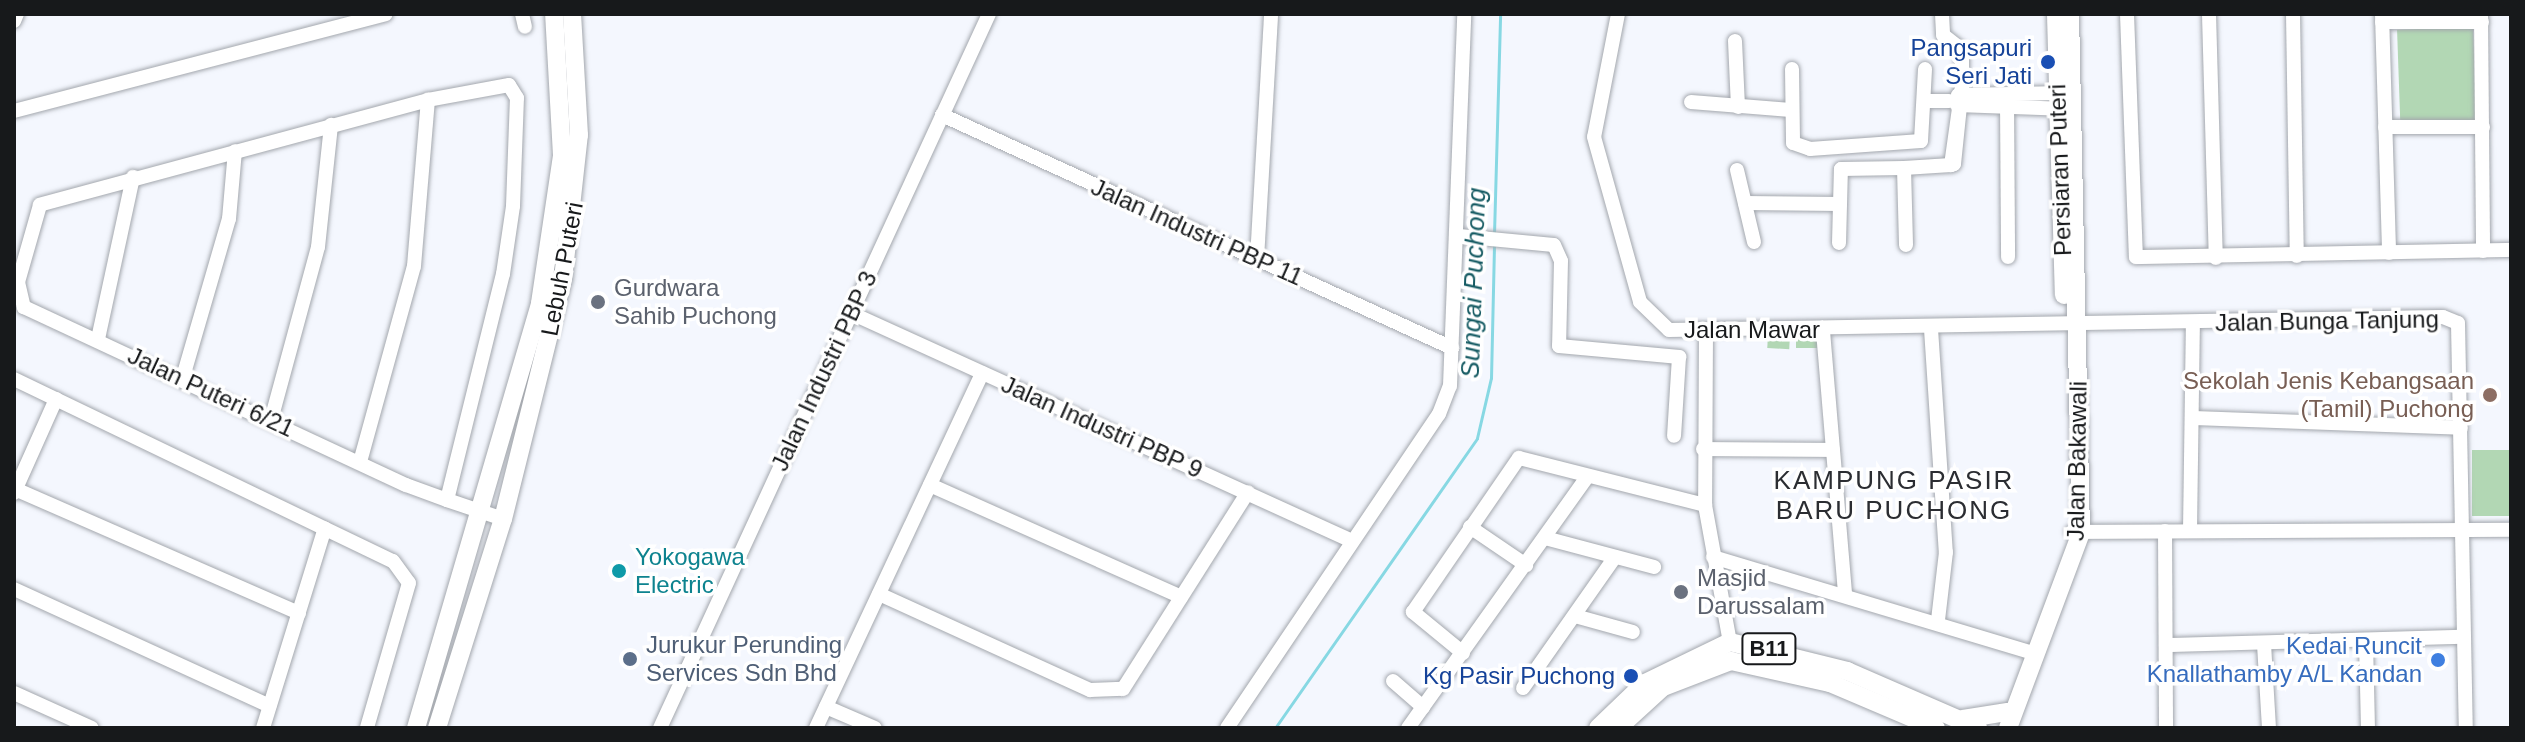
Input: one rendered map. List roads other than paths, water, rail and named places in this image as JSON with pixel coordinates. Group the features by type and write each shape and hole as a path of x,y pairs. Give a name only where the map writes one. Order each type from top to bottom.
{"main road":[{"name":"Lebuh Puteri","path":"416,728 466,506 554,228 562,143 554,14"},
{"name":"Lebuh Puteri","path":"437,728 503,519 563,279 576,190 572,14"},
{"name":"Persiaran Puteri","path":"2056,14 2065,101 2071,325"},
{"name":"Persiaran Puteri","path":"2065,101 2070,14"},
{"name":"Jalan Bakawali","path":"2008,718 2076,532 2071,325"},
{"name":"B11","path":"1598,728 1645,683 1730,642 1847,671 1978,728"},
{"name":"B11","path":"1618,728 1644,702 1686,675 1745,661 1830,683 1936,728"},
{"path":"1625,728 1644,702"},
{"path":"1956,718 2008,718 2020,728"}],"street":[{"path":"14,21 17,14"},
{"path":"323,14 328,29"},
{"path":"14,111 386,14"},
{"name":"Jalan Industri PBP 3","path":"660,728 989,14"},
{"path":"1257,259 1271,14"},
{"path":"1227,728 1439,414 1452,348 1459,236 1464,14"},
{"name":"Jalan Mawar","path":"1618,14 1594,137 1640,302 1669,330 1823,331 2071,325"},
{"path":"1839,243 1841,169 1951,165 1960,153 1962,50 1943,35 1942,14"},
{"path":"2127,14 2136,257 2216,258 2511,250"},
{"path":"2209,14 2216,258"},
{"path":"2293,14 2297,256"},
{"path":"2389,253 2382,18 2482,18 2483,251"},
{"path":"1735,41 1738,107"},
{"path":"1792,69 1793,143 1826,148 1921,141 1927,101 1925,69"},
{"path":"98,339 133,177 503,82 515,91 513,206 466,506"},
{"path":"1927,101 1959,98 2007,102 2065,101"},
{"path":"360,462 414,266 428,100"},
{"path":"1691,102 1791,110"},
{"path":"2007,102 2008,257"},
{"name":"Jalan Industri PBP 11","path":"942,115 1452,348"},
{"path":"271,420 318,247 331,125"},
{"path":"2385,127 2483,127"},
{"path":"183,377 229,219 235,151"},
{"path":"1904,168 1906,245"},
{"path":"1737,170 1754,242"},
{"name":"Jalan Puteri 6/21","path":"133,177 46,200 18,297 24,307 183,377 360,462 503,519"},
{"path":"1745,203 1840,204"},
{"path":"1459,236 1554,245 1561,261 1559,346 1679,357 1674,436"},
{"name":"Jalan Industri PBP 9","path":"851,313 1352,541"},
{"name":"Jalan Bunga Tanjung","path":"2071,325 2452,319 2464,344 2460,528 2466,728"},
{"path":"2190,531 2193,324"},
{"path":"1931,329 1946,552 1938,620"},
{"path":"1823,331 1845,592"},
{"path":"1706,332 1705,505 1730,642"},
{"path":"816,728 982,373"},
{"path":"14,379 393,561 409,583 367,728"},
{"path":"56,399 15,491 299,613"},
{"path":"2194,418 2461,428"},
{"path":"1703,449 1833,450"},
{"path":"1463,653 1413,612 1519,458 1586,478 1705,505"},
{"path":"1408,728 1586,478"},
{"path":"930,485 1181,597"},
{"path":"879,594 1090,690 1123,689 1248,492"},
{"path":"1470,527 1526,565"},
{"path":"263,728 325,528"},
{"path":"2076,532 2511,530"},
{"path":"2165,531 2169,645 2166,728"},
{"path":"1545,538 1654,567"},
{"path":"1523,688 1615,557"},
{"path":"1713,557 1845,592 2033,653"},
{"path":"14,589 270,706"},
{"path":"1575,616 1633,632"},
{"path":"2169,645 2464,637"},
{"path":"2366,641 2368,728"},
{"path":"2264,644 2269,728"},
{"path":"1393,681 1423,707"},
{"path":"14,693 92,728"},
{"path":"826,707 875,728"}],"waterway":[{"name":"Sungai Puchong","path":"1494,234 1500,14"},
{"name":"Sungai Puchong","path":"1275,728 1477,438 1491,378 1494,246"}],"place":[{"name":"Pangsapuri Seri Jati","path":"2048,62"},
{"name":"Gurdwara Sahib Puchong","path":"598,302"},
{"name":"Sekolah Jenis Kebangsaan (Tamil) Puchong","path":"2490,395"},
{"name":"Yokogawa Electric","path":"619,571"},
{"name":"Masjid Darussalam","path":"1681,592"},
{"name":"Jurukur Perunding Services Sdn Bhd","path":"630,659"},
{"name":"Kedai Runcit Knallathamby A/L Kandan","path":"2438,660"},
{"name":"Kg Pasir Puchong","path":"1631,676"}],"district":[{"name":"KAMPUNG PASIR BARU PUCHONG","path":"1894,496"}]}
